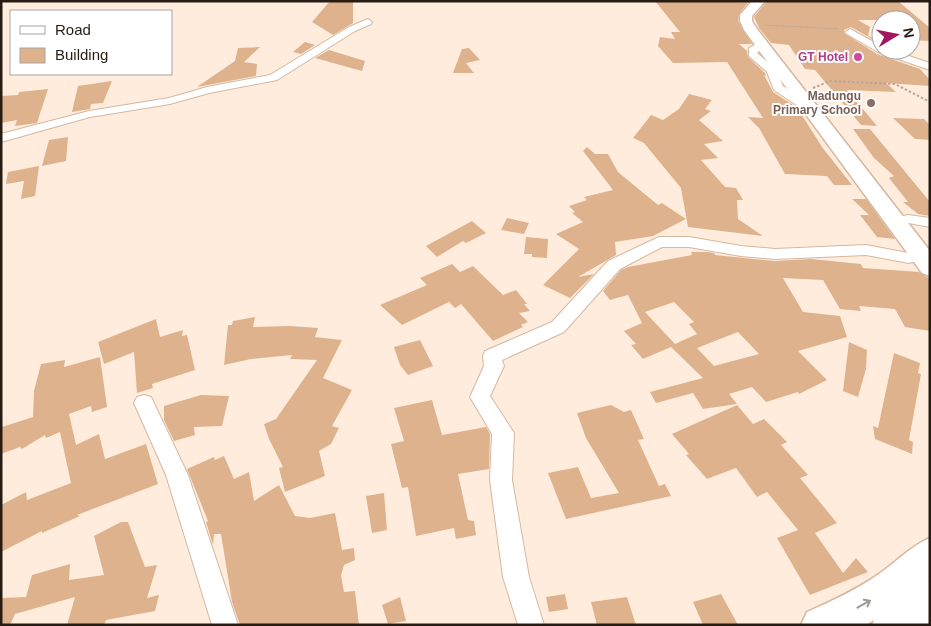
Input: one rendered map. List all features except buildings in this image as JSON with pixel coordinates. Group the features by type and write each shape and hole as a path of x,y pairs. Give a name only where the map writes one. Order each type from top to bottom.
{"main road":[{"path":"759,1 746,15 746,21 811,110 922,248"},
{"path":"767,1 755,17 756,24 908,219 930,268"},
{"path":"820,625 830,622 878,596 912,572 930,556"},
{"path":"891,625 930,599"}],"street":[{"path":"1,138 89,114 170,101 207,90 273,78 352,29 368,22"},
{"path":"850,32 871,44"},
{"path":"912,60 930,66"},
{"path":"908,219 930,223"},
{"path":"531,625 516,577 501,480 503,433 480,397 494,366 492,356 558,327 614,265 659,242 689,242 741,251 775,254 866,250 908,258 917,255 922,248"},
{"path":"144,403 177,474 224,625"}],"path":[{"path":"756,24 810,26 850,32"},
{"path":"804,88 815,88 830,81 888,83 904,87 930,102"}],"place":[{"name":"GT Hotel","path":"858,57"},
{"name":"Madungu Primary School","path":"871,103"}]}
